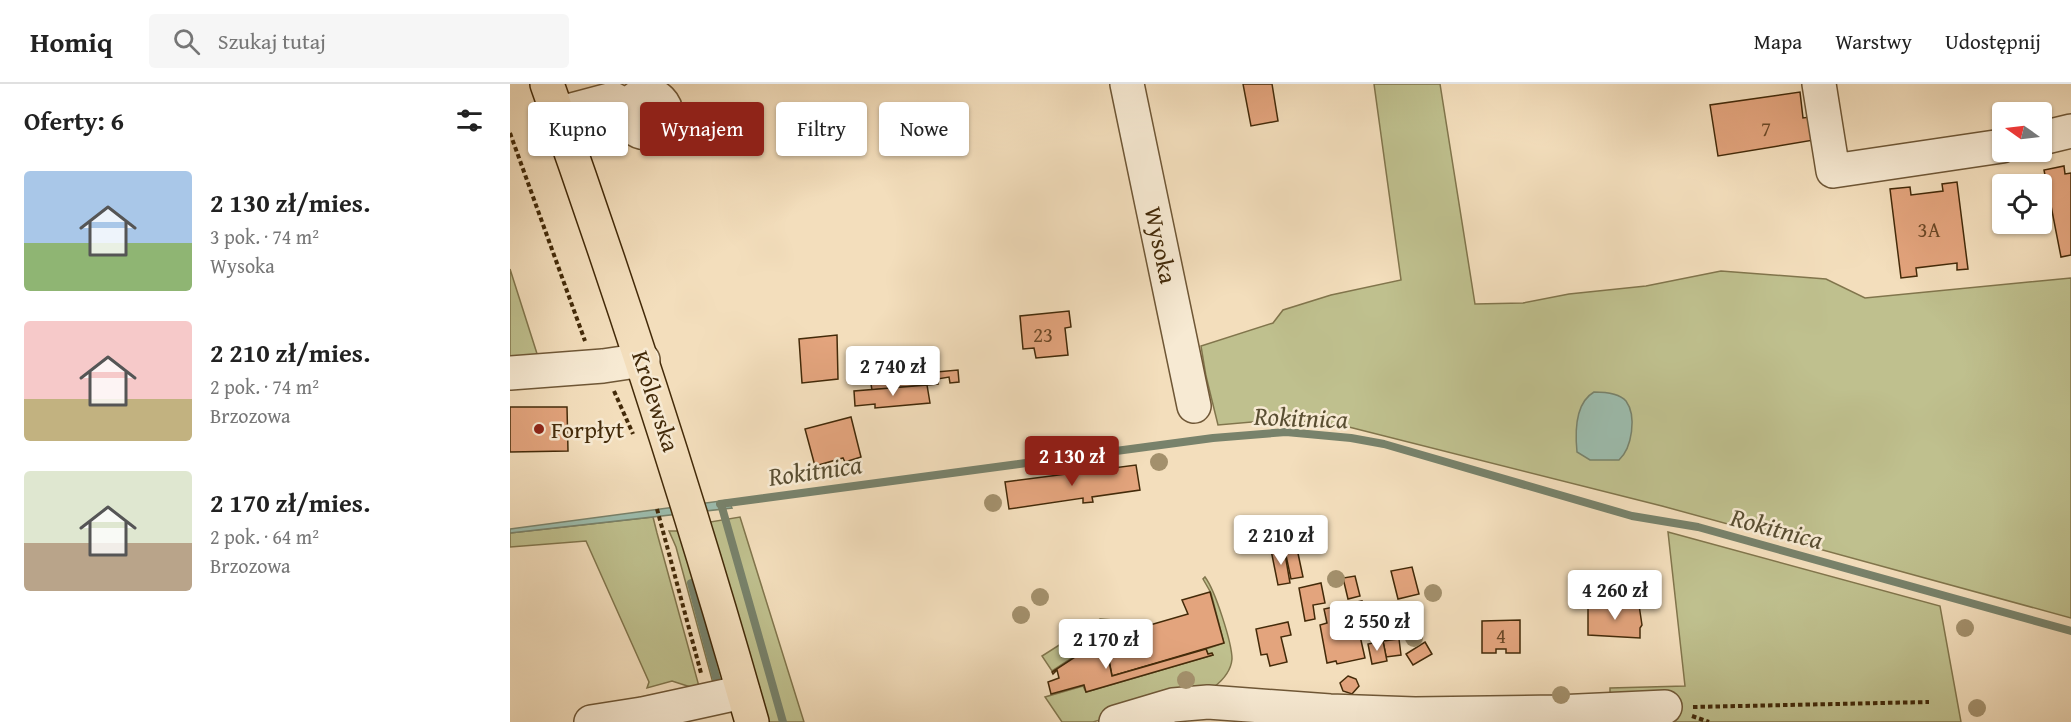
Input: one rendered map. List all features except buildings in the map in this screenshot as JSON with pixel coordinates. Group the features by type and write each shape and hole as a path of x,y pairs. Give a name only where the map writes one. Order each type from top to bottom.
{"main road":[{"name":"Królewska","path":"552,99 643,360 698,532 748,707"}],"street":[{"name":"Wysoka","path":"1127,84 1194,406"},
{"path":"1819,84 1833,171 1992,147"},
{"path":"552,99 614,99 629,108"},
{"path":"2052,136 2071,132"},
{"path":"510,373 603,366 643,360"},
{"path":"591,722 708,699 748,707"},
{"path":"1116,722 1173,705 1208,702 1332,716 1665,707"}],"path":[{"path":"510,133 585,340 603,366 634,437"},
{"path":"662,531 708,699"},
{"path":"1665,707 1929,702"}],"green space":[{"path":"1374,84 1440,84 1475,304 1523,303 1569,294 1646,286 1721,271 1826,279 1865,298 2071,278 2071,618 1662,506 1337,424 1276,420 1218,425 1201,346 1273,323 1283,310 1331,295 1401,280"},
{"path":"510,269 539,360 510,364"},
{"path":"653,517 700,690 672,681 647,688 649,682 586,541 510,547 510,533"},
{"path":"740,517 804,722 764,722 710,522"},
{"path":"669,531 685,531 727,680 714,687 676,547"},
{"path":"1668,532 1940,606 1961,722 1649,722 1610,694 1610,688 1685,686"},
{"path":"1205,577 1218,604 1231,651 1232,659 1226,675 1214,687 1093,722 1062,722 1045,697 1083,686 1086,692 1213,655 1208,654 1206,649 1224,643 1211,593 1203,579"},
{"path":"1100,619 1114,620 1123,633 1104,637 1052,671 1042,656"}],"shaded area":[{"path":"1594,392 1619,396 1626,401 1629,407 1632,432 1627,448 1619,460 1590,460 1577,452 1576,427 1580,411 1583,403"},
{"path":"728,500 732,508 510,533 510,529"}],"waterway":[{"name":"Rokitnica","path":"720,504 1213,438 1286,432 1351,438 1384,444 1632,516 1698,527 2071,631"},
{"path":"721,504 783,722"},
{"path":"691,583 717,681"}],"place":[{"name":"Forpłyt","path":"539,429"}]}
